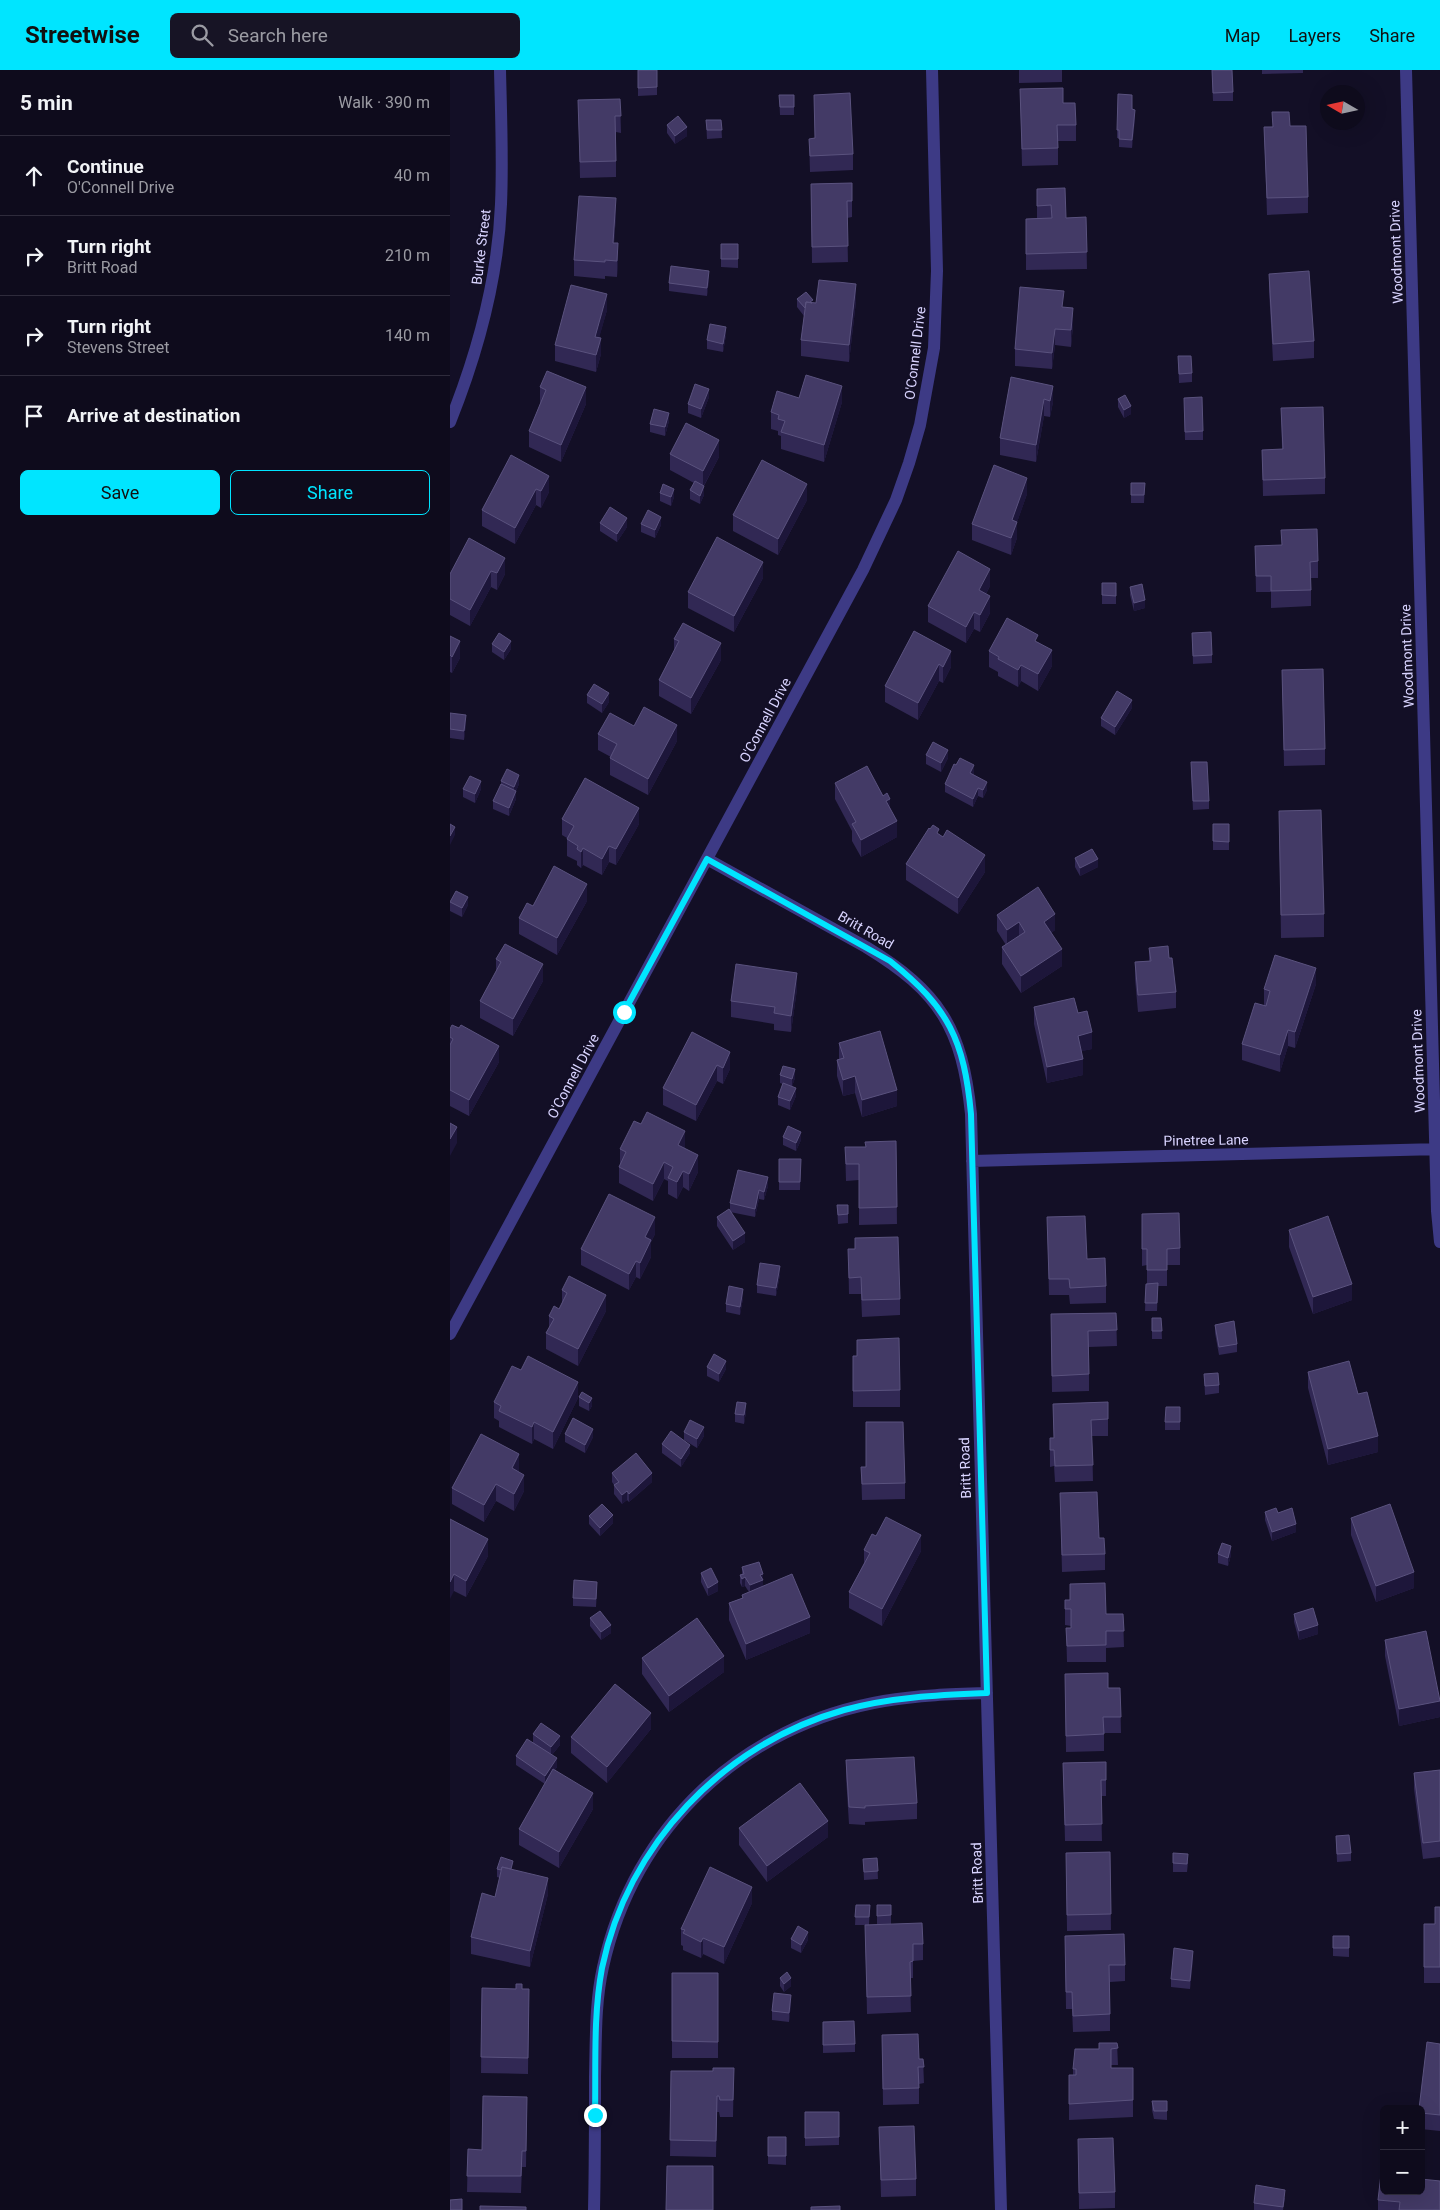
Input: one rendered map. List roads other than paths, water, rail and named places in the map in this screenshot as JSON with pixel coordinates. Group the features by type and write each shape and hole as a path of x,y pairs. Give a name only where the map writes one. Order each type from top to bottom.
{"street":[{"name":"Burke Street","path":"450,422 477,347 488,304 496,255 502,175 500,70"},
{"name":"O'Connell Drive","path":"450,1334 864,570 896,500 920,425 931,368 936,310 938,271 932,70"},
{"name":"Woodmont Drive","path":"1406,70 1440,1242"},
{"name":"Britt Road","path":"707,859 890,961 932,999 948,1021 964,1067 971,1114 1001,2210"},
{"name":"Pinetree Lane","path":"972,1161 1438,1149"},
{"path":"594,2210 597,2003 602,1968 624,1900 640,1868 667,1828 698,1793 722,1772 769,1741 805,1723 844,1710 884,1701 925,1696 987,1693"}]}
